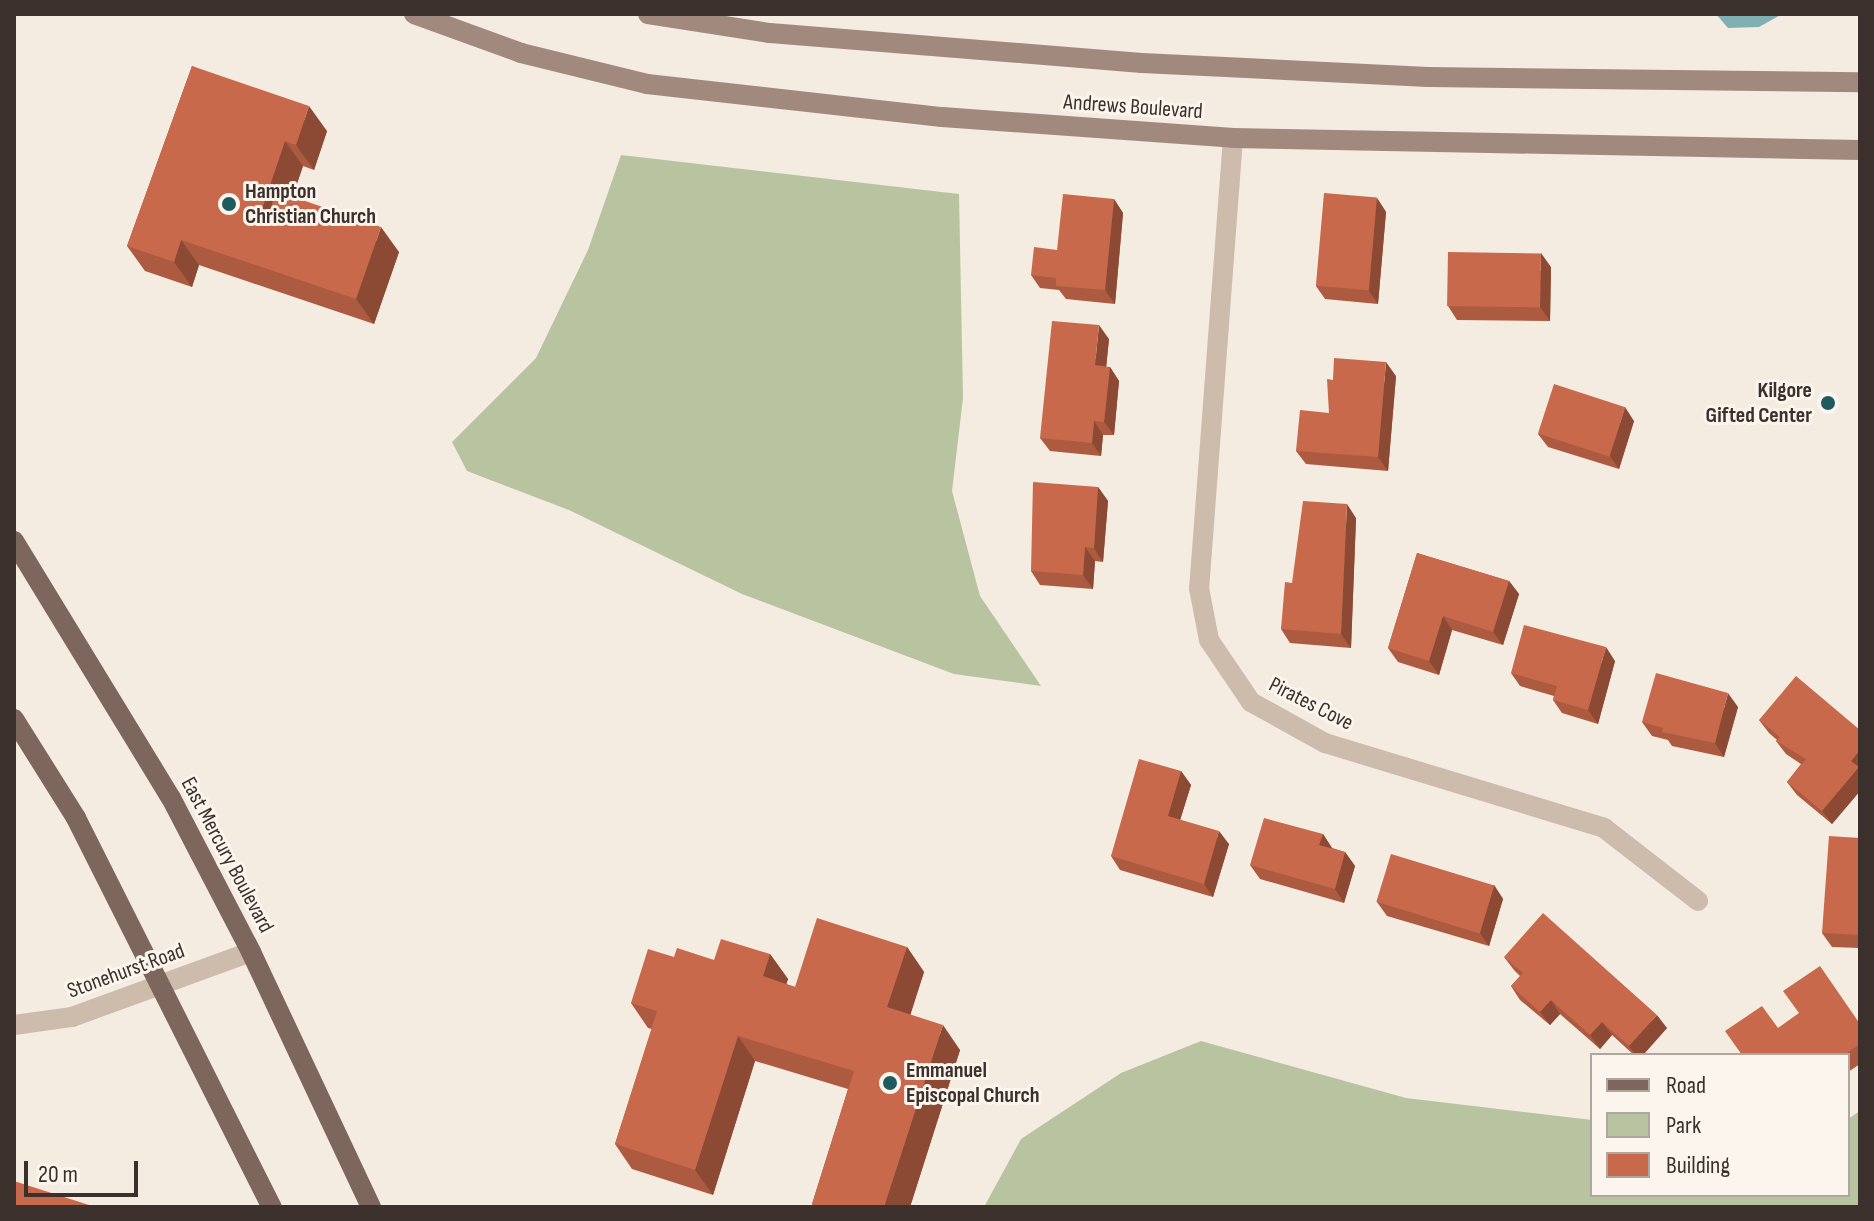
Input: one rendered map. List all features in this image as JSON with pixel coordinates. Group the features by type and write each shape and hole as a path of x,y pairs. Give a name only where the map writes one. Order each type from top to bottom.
{"main road":[{"name":"East Mercury Boulevard","path":"14,541 171,798 251,952 371,1207"},
{"path":"14,719 76,818 272,1207"}],"street":[{"name":"Andrews Boulevard","path":"414,14 521,53 647,84 942,117 1233,138 1860,150"},
{"name":"Andrews Boulevard","path":"648,14 770,33 1142,63 1443,77 1860,82"},
{"name":"Pirates Cove","path":"1233,138 1199,588 1209,640 1251,702 1325,743 1604,828 1698,901"},
{"name":"Stonehurst Road","path":"14,1025 72,1017 251,952"}],"green space":[{"path":"621,155 959,194 963,398 952,491 980,596 1041,686 954,674 742,594 569,510 467,471 452,442 536,358 588,250"},
{"path":"1201,1041 1406,1098 1590,1120 1590,1197 1850,1197 1850,1118 1860,1111 1860,1207 984,1207 1021,1139 1121,1073"}],"water":[{"path":"1716,14 1782,14 1759,27 1728,28"}],"building":[{"name":"Hampton Christian Church","path":"192,66 309,106 296,145 285,141 260,215 268,217 276,191 381,227 356,299 181,240 174,262 127,246"},
{"path":"1324,193 1377,198 1369,290 1316,286"},
{"path":"1063,194 1114,199 1105,290 1056,286 1056,278 1031,275 1034,247 1057,250"},
{"path":"1448,252 1541,254 1540,308 1447,306"},
{"path":"1052,321 1099,325 1095,365 1110,367 1104,422 1094,421 1092,443 1040,438"},
{"path":"1334,358 1386,362 1378,457 1296,451 1300,410 1329,413 1327,379 1333,380"},
{"path":"1554,384 1625,407 1609,457 1538,433"},
{"path":"1033,482 1098,487 1094,548 1085,547 1083,575 1031,571"},
{"path":"1303,501 1347,504 1341,634 1281,629 1285,582 1292,583"},
{"path":"1417,553 1509,581 1493,632 1443,616 1429,661 1388,648"},
{"path":"1524,625 1606,647 1588,710 1553,700 1557,686 1511,673"},
{"path":"1656,673 1728,693 1715,743 1662,732 1663,728 1642,722"},
{"path":"1796,676 1860,730 1860,750 1851,761 1859,767 1822,811 1787,782 1806,759 1776,741 1780,737 1759,720"},
{"path":"1139,759 1181,771 1168,816 1219,831 1204,884 1111,856"},
{"path":"1264,818 1323,834 1319,845 1345,852 1335,889 1250,865"},
{"path":"1829,836 1860,838 1860,935 1822,933"},
{"path":"1391,854 1494,886 1480,933 1376,902"},
{"path":"1543,913 1657,1015 1629,1046 1602,1022 1590,1035 1551,1000 1540,1012 1511,986 1523,973 1504,957"},
{"name":"Emmanuel Episcopal Church","path":"817,918 907,947 887,1007 943,1025 884,1207 822,1207 812,1204 854,1071 738,1036 695,1170 615,1144 657,1011 631,1003 648,949 674,957 677,948 714,960 721,939 770,954 763,976 795,987"},
{"path":"1820,966 1860,1024 1860,1044 1847,1053 1741,1053 1725,1031 1762,1006 1778,1028 1799,1013 1783,991"},
{"path":"14,1181 89,1205 89,1207 14,1207"}],"place":[{"name":"Hampton Christian Church","path":"229,204"},
{"name":"Kilgore Gifted Center","path":"1828,403"},
{"name":"Emmanuel Episcopal Church","path":"890,1083"}]}
